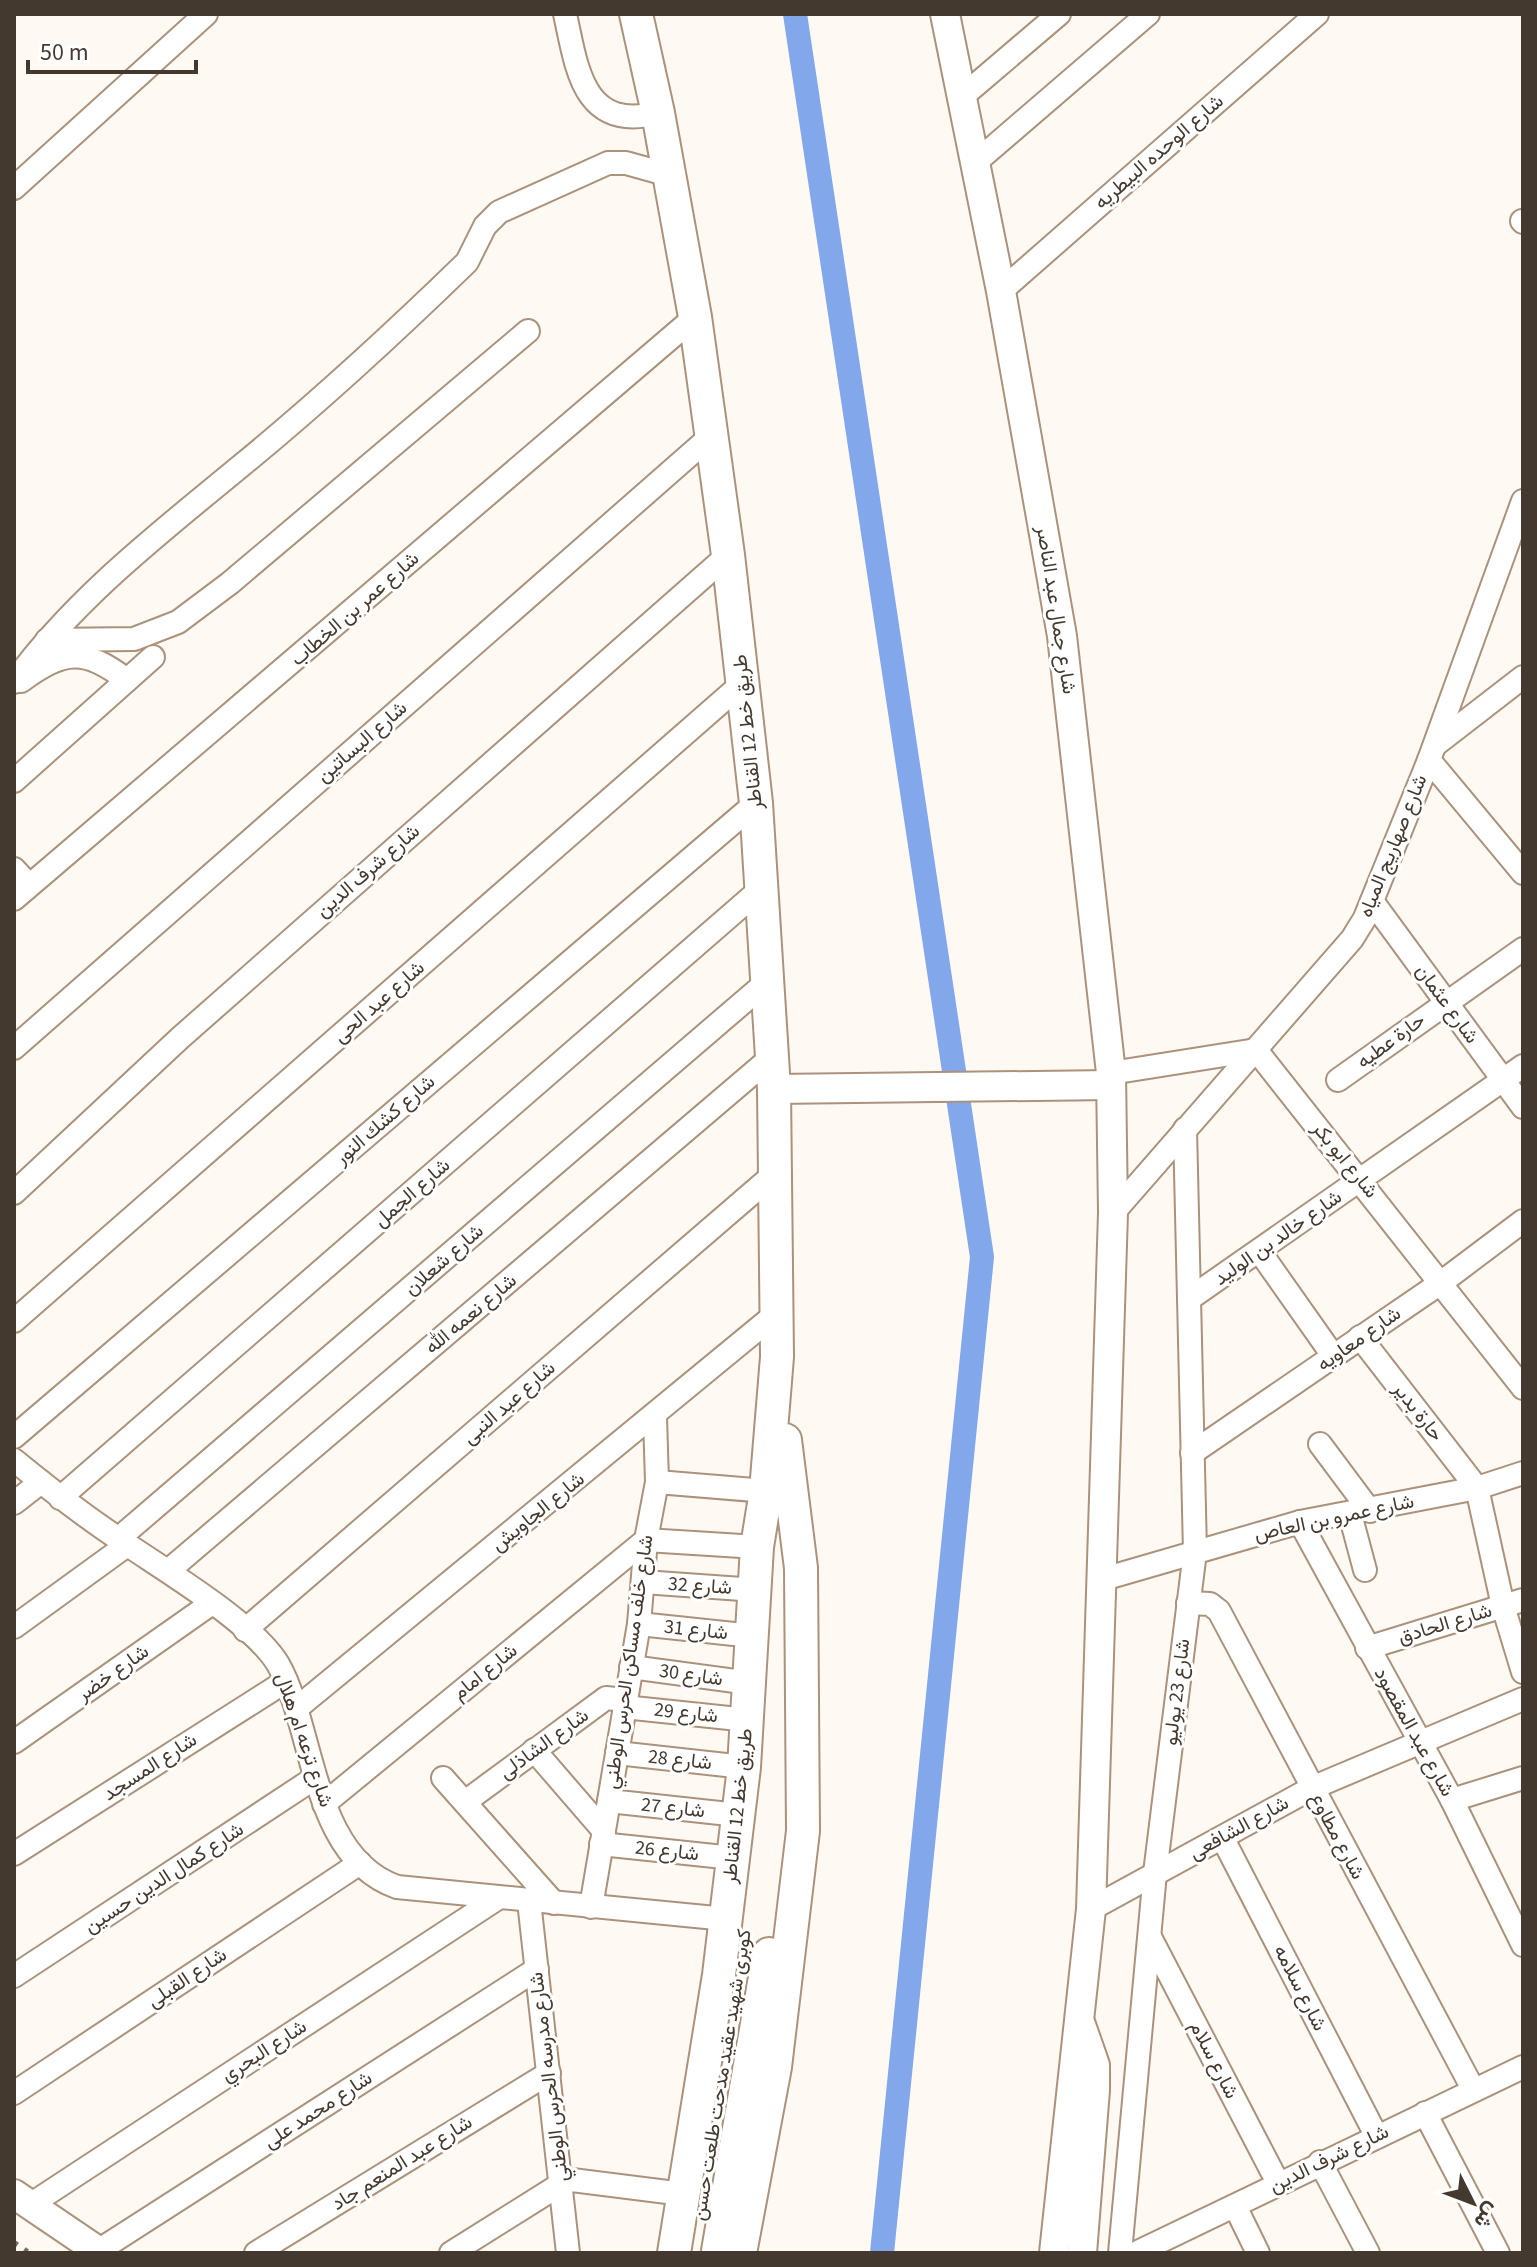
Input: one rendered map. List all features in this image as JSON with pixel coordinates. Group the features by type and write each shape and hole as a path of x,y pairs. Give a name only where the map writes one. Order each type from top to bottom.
{"main road":[{"name":"طريق خط 12 القناطر","path":"636,14 658,113 695,317 728,555 756,803 774,1089 777,1313 774,1475 757,1547 748,1720 733,1858 738,1909 674,2253"},
{"name":"طريق خط 12 القناطر","path":"740,2253 775,2067 803,1831 801,1568 774,1475"},
{"name":"كوبرى شهيد عقيد مدحت طلعت حسن","path":"718,2253 780,1884 788,1741 774,1475"},
{"name":"كوبرى شهيد عقيد مدحت طلعت حسن","path":"693,2253 772,1649 774,1475"}],"street":[{"path":"14,188 206,14"},
{"path":"565,14 578,76 589,96 618,116 638,118 658,113"},
{"name":"شارع جمال عبد الناصر","path":"945,14 964,95 1001,291 1062,636 1111,1079 1113,1213"},
{"path":"964,95 1059,14"},
{"path":"976,162 1148,14"},
{"name":"شارع الوحده البيطريه","path":"1001,291 1317,14"},
{"path":"14,684 47,640 161,530 245,463 467,262 485,226 499,212 608,163 626,163 669,175"},
{"name":"شارع عمر بن الخطاب","path":"19,884 695,317"},
{"path":"47,640 134,639 178,622 230,583 528,331"},
{"name":"شارع البساتين","path":"14,1048 710,437"},
{"name":"شارع صهاريج المياه","path":"1113,1213 1352,939 1372,901 1431,752 1523,501"},
{"name":"شارع شرف الدين","path":"14,1193 180,1038 728,555"},
{"path":"14,684 44,665 77,656 97,658 127,680"},
{"path":"14,781 153,657"},
{"path":"1519,861 1431,752 1523,677"},
{"name":"شارع عبد الحى","path":"14,1321 744,682"},
{"name":"شارع كشك النور","path":"14,1437 756,803"},
{"name":"شارع الجمل","path":"60,1498 763,887"},
{"name":"شارع عثمان","path":"1372,901 1523,1107"},
{"name":"حارة عطيه","path":"1338,1080 1523,949"},
{"name":"شارع شعلان","path":"14,1627 123,1542 769,980"},
{"path":"774,1089 1056,1086 1111,1079 1256,1050"},
{"name":"شارع ابو بكر","path":"1256,1050 1362,1180 1523,1388"},
{"name":"شارع نعمه الله","path":"168,1571 773,1056"},
{"name":"شارع خالد بن الوليد","path":"1189,1299 1523,1066"},
{"name":"شارع 23 يوليو","path":"1120,2253 1155,1873 1195,1552 1185,1129"},
{"name":"شارع عبد النبى","path":"245,1630 773,1175"},
{"path":"1054,2253 1091,1909 1113,1213"},
{"name":"شارع معاويه","path":"1192,1453 1520,1228"},
{"path":"1260,1252 1334,1357"},
{"name":"شارع الجاويش","path":"297,1708 655,1417 777,1313"},
{"name":"حارة بدير","path":"1360,1337 1477,1488"},
{"name":"شارع خلف مساكن الحرس الوطني","path":"591,1907 639,1624 646,1540 657,1482 655,1417"},
{"path":"1320,1444 1360,1512 1365,1570"},
{"name":"شارع ترعه ام هلال","path":"14,1460 60,1498 212,1603 271,1655 297,1708 313,1779 324,1804 360,1863 376,1877 397,1887 591,1907 738,1909"},
{"name":"شارع عمرو بن العاص","path":"1100,1580 1300,1522 1477,1488 1523,1473"},
{"path":"657,1482 774,1475"},
{"path":"14,1503 41,1482"},
{"path":"1477,1488 1513,1603 1523,1672"},
{"name":"شارع عبد المقصود","path":"1300,1522 1452,1800 1523,1945"},
{"path":"646,1540 757,1547"},
{"name":"شارع امام","path":"324,1804 646,1540"},
{"name":"شارع 32","path":"643,1582 756,1590"},
{"name":"شارع خضر","path":"14,1742 212,1603"},
{"name":"شارع مطاوع","path":"1188,1603 1210,1604 1219,1611 1473,2089"},
{"name":"شارع الحادق","path":"1367,1648 1513,1603"},
{"name":"شارع 31","path":"639,1624 753,1636"},
{"name":"شارع 30","path":"631,1667 750,1683"},
{"name":"شارع المسجد","path":"14,1854 286,1681"},
{"name":"شارع الشاذلى","path":"465,1802 606,1698 625,1704"},
{"name":"شارع الشافعى","path":"1091,1909 1312,1788 1523,1699"},
{"name":"شارع 29","path":"625,1704 748,1720"},
{"path":"534,1750 602,1837"},
{"name":"شارع 28","path":"617,1753 744,1767"},
{"path":"443,1778 554,1903"},
{"path":"1452,1800 1523,1778"},
{"name":"شارع كمال الدين حسين","path":"14,1976 313,1779"},
{"name":"شارع 27","path":"609,1801 738,1815"},
{"name":"شارع 26","path":"602,1837 733,1858"},
{"name":"شارع سلامه","path":"1223,1839 1377,2137"},
{"name":"شارع القبلى","path":"14,2093 360,1863"},
{"name":"شارع البحري","path":"22,2199 498,1898"},
{"name":"شارع مدرسه الحرس الوطني","path":"529,1901 568,2253"},
{"name":"شارع سلام","path":"1150,1937 1278,2183"},
{"name":"شارع محمد على","path":"100,2252 537,1969"},
{"path":"1078,2019 1095,2065 1082,2253"},
{"name":"شارع شرف الدين","path":"1136,2253 1523,2067"},
{"name":"شارع عبد المنعم جاد","path":"256,2253 549,2073"},
{"path":"1425,2113 1498,2253"},
{"path":"1320,2162 1368,2253"},
{"path":"451,2253 561,2184 585,2180 683,2194"},
{"path":"22,2199 100,2252"},
{"path":"1235,2206 1258,2253"}],"waterway":[{"path":"795,14 982,1257 882,2253"}],"railway":[{"path":"14,2243 29,2253"}]}
